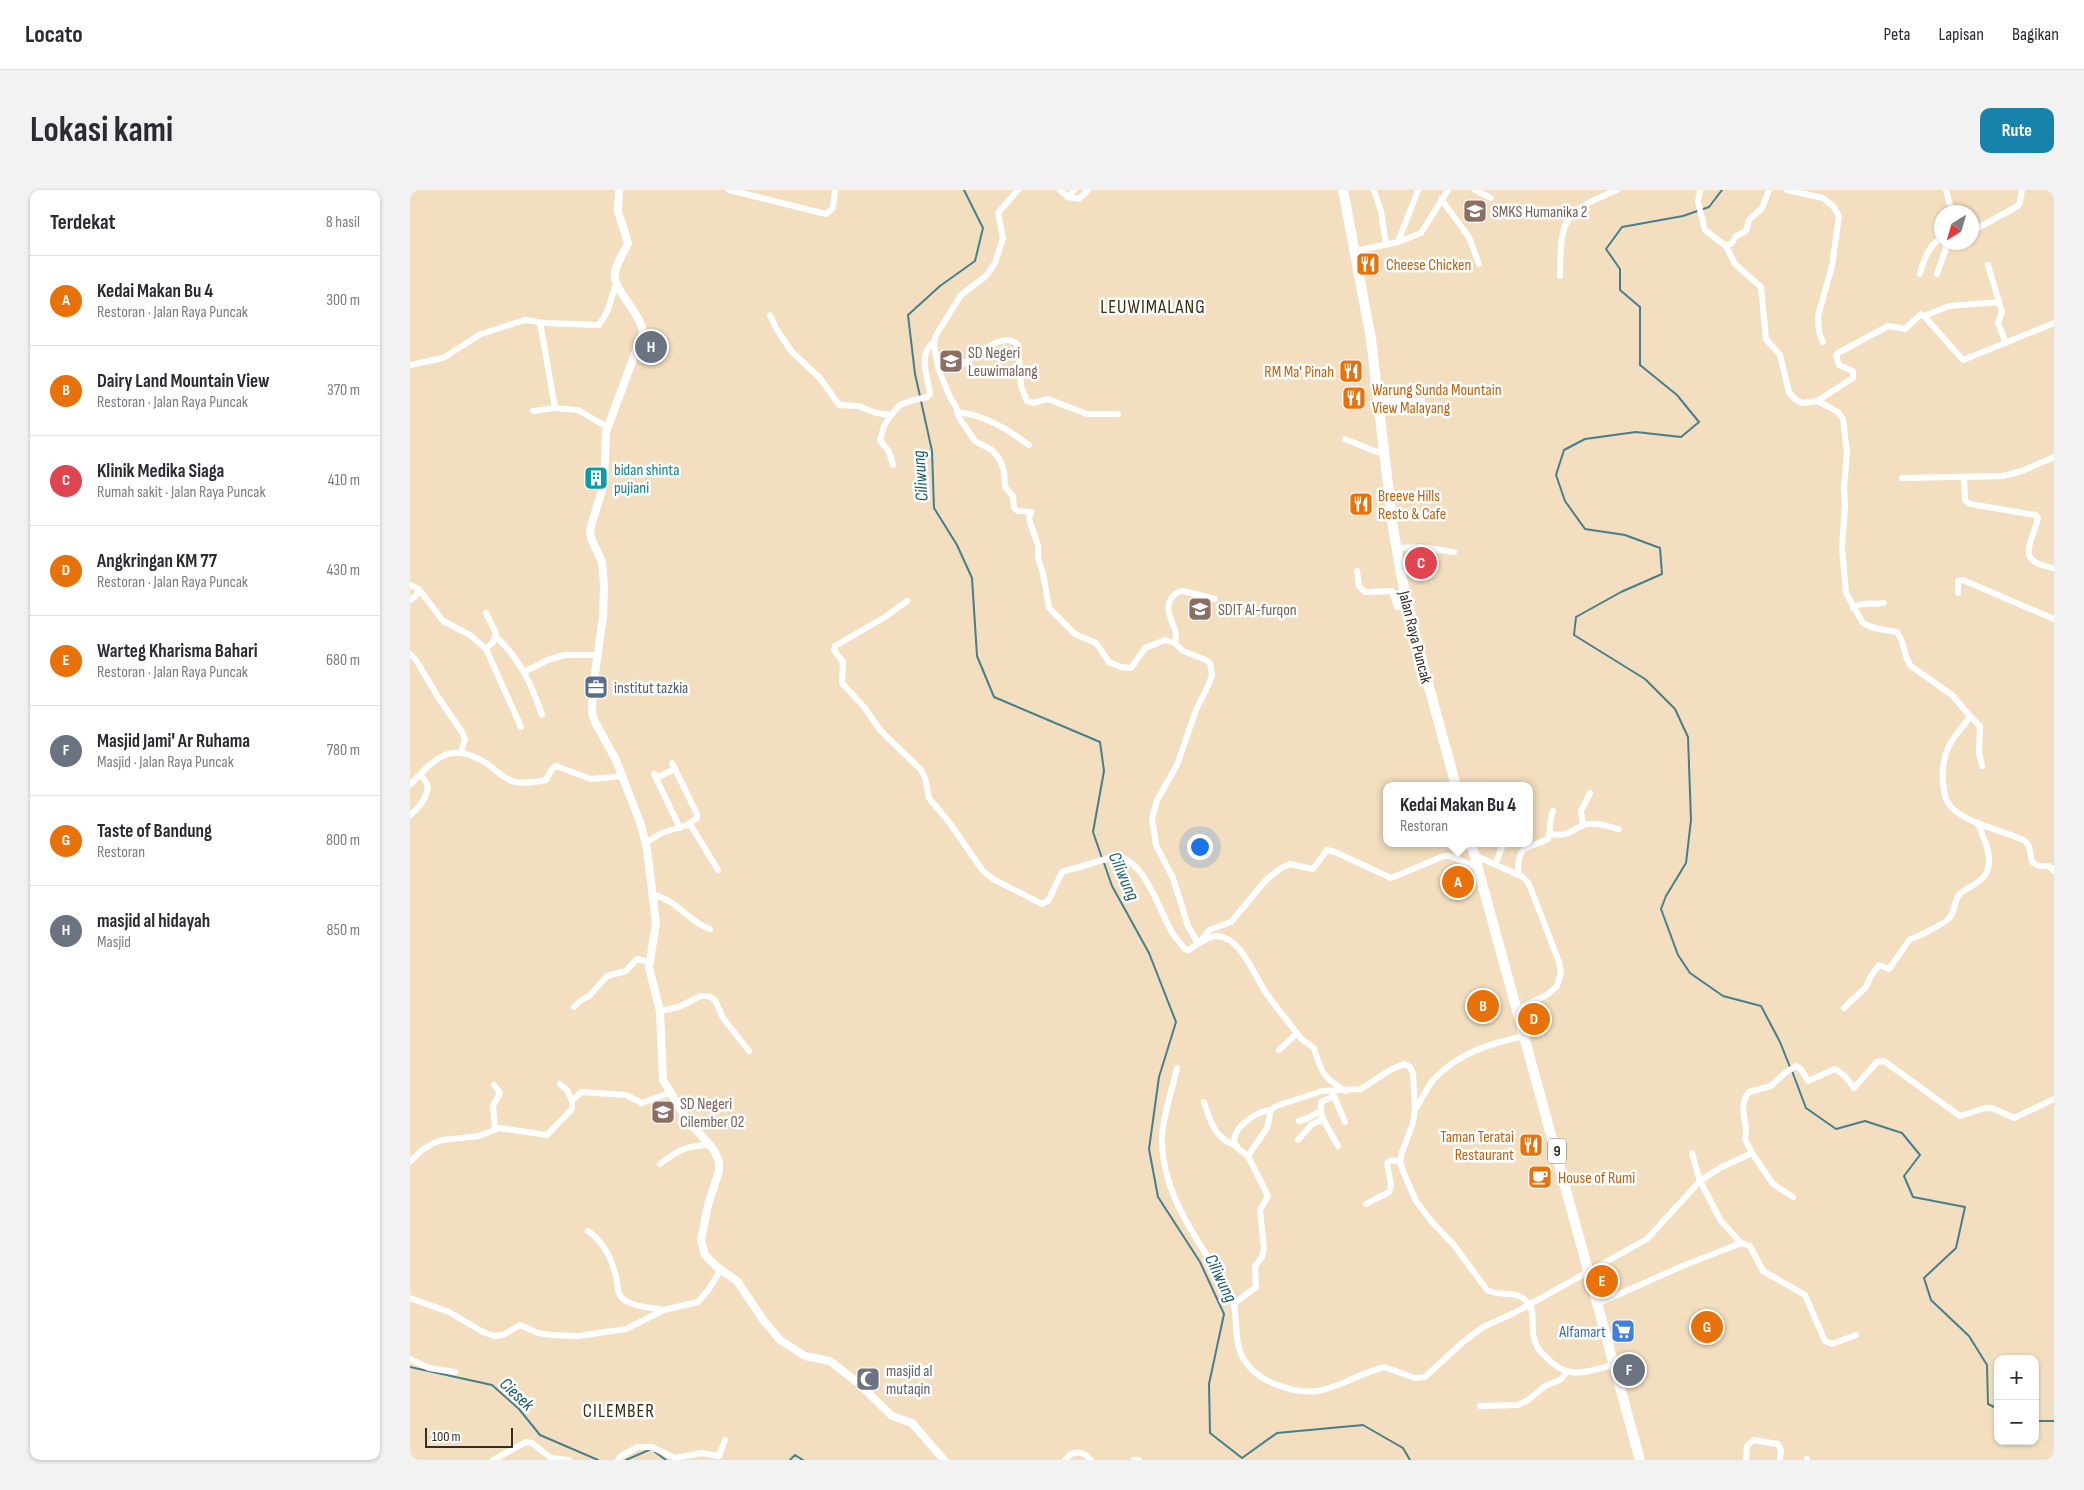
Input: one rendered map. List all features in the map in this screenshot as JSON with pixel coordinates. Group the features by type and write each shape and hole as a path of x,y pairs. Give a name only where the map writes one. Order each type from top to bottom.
{"highway":[{"name":"Jalan Raya Puncak","path":"1343,190 1371,339 1396,548 1408,607 1455,782"},
{"name":"9","path":"1472,847 1590,1271 1613,1365 1640,1460"}],"street":[{"path":"620,190 618,211 628,243 614,274 616,284 633,309 643,332 607,427 604,443 604,484 590,529 591,538 601,559 604,576 602,617 592,694 593,718 611,749 623,776 641,824 645,843 656,926 649,962 660,1011 662,1074 669,1093 689,1122 711,1145 718,1157 720,1167 708,1205 701,1242 705,1255 737,1281 764,1321 780,1340 805,1356 830,1360 857,1382 892,1416 908,1420 914,1424 944,1460"},
{"path":"730,190 826,214 833,208 835,190"},
{"path":"893,465 889,452 880,440 884,426 900,405 927,397 930,393 925,359 928,346 934,342 964,292 986,276 995,263 1003,238 998,213 1018,190"},
{"path":"1060,190 1072,192 1079,198 1088,190"},
{"path":"1374,190 1381,211 1386,245"},
{"path":"1398,242 1418,190"},
{"path":"1355,251 1398,242 1421,233 1448,190"},
{"path":"1475,190 1491,198"},
{"path":"1560,276 1562,230 1567,220 1588,203 1618,190"},
{"path":"1700,190 1698,202 1705,230 1726,246 1738,266 1762,286 1766,338 1780,355 1789,392 1796,400 1802,403 1817,401 1848,382 1854,376 1853,371 1839,365 1836,356 1838,353 1888,326 1904,330 1921,314 1924,316 1949,306 1999,302"},
{"path":"1726,246 1732,243 1736,236 1746,231 1749,220 1762,208 1769,190"},
{"path":"1787,190 1823,198 1833,206 1839,216 1832,266 1818,316 1819,332 1823,342"},
{"path":"1946,190 1950,205"},
{"path":"1979,227 2018,206 2022,190"},
{"path":"1441,199 1469,237 1479,264"},
{"path":"1920,274 1930,247 1934,242"},
{"path":"1937,274 1945,250"},
{"path":"1988,265 2002,313 1997,322 2006,343"},
{"path":"410,365 443,358 481,334 525,320 599,325 607,312 616,284"},
{"path":"770,315 777,330 792,352 820,378 839,405 859,406 891,415"},
{"path":"1924,316 1961,359 2054,323"},
{"path":"540,322 555,408"},
{"path":"938,366 957,367 990,345 1003,340 1014,341 1018,345 1021,386 1027,401 1033,403 1048,399 1087,414 1118,414"},
{"path":"934,342 938,366 960,419 976,442 992,450 999,458 1005,473 1005,487 1013,496 1014,508 1018,511 1031,512 1029,519 1038,545 1038,558 1043,573 1048,604 1052,612 1075,634 1096,643 1107,661 1121,667 1131,668 1143,650 1152,644 1167,640 1175,643 1183,651 1208,661 1211,666 1212,675 1207,690 1196,710 1177,765 1157,800 1152,823 1156,845 1173,878 1188,926 1199,943"},
{"path":"1379,401 1422,401"},
{"path":"1817,401 1837,411 1843,419 1847,454 1842,548 1844,586 1861,621 1867,626 1898,632 1902,638 1906,657 1912,666 1952,695 1980,726 1979,753 1982,766"},
{"path":"533,411 555,408 578,410 607,427"},
{"path":"957,412 972,414 1000,425 1029,445"},
{"path":"1346,439 1374,451 1384,453"},
{"path":"1902,478 2007,475 2054,458"},
{"path":"1964,477 1965,500 1970,504 2036,515 2038,519 2028,552 2029,558 2034,563 2054,568"},
{"path":"1396,548 1424,547 1454,552"},
{"path":"1357,571 1359,586 1365,592 1392,591 1397,607 1408,607"},
{"path":"1958,593 1958,581 1963,580 2054,619"},
{"path":"410,585 419,589 443,621 470,635 486,649 521,727"},
{"path":"410,600 416,596 419,589"},
{"path":"1175,643 1176,634 1169,614 1168,603 1171,598 1179,591 1183,591 1215,599"},
{"path":"907,600 885,618 835,646 834,650 843,662 843,685 865,708 880,730 922,770 929,798 988,876 1042,904 1048,900 1062,872 1113,857 1120,857 1134,865 1154,893 1173,933 1185,949 1188,950 1216,936 1225,939 1239,948 1248,960 1266,994 1300,1038 1314,1048 1317,1062 1326,1076 1346,1091"},
{"path":"1855,606 1884,602"},
{"path":"486,613 495,630 496,637 511,652 524,672 542,715"},
{"path":"486,649 496,637"},
{"path":"410,654 416,660 462,732 465,739 461,752"},
{"path":"524,672 550,659 565,655 597,655"},
{"path":"1970,716 1948,747 1943,765 1945,798 1950,806 1962,815 2025,841 2029,846 2032,862 2039,866 2049,866 2054,871"},
{"path":"410,785 444,754 461,752 484,762 505,778 518,783 546,780 552,769 556,766 591,779 623,776"},
{"path":"645,843 662,833 680,828 690,824 697,818 697,814 673,766 655,776 680,828"},
{"path":"410,815 420,806 427,788 426,782 420,774"},
{"path":"1583,825 1581,811 1590,793"},
{"path":"1533,844 1547,840 1550,834 1549,824 1553,811"},
{"path":"1844,1008 1866,987 1878,966 1882,965 1889,969 1910,939 1918,938 1949,919 1958,896 1979,882 1985,875 1989,852 1977,822"},
{"path":"690,824 718,870"},
{"path":"1550,834 1568,834 1583,825 1595,824 1619,829"},
{"path":"1495,864 1502,847"},
{"path":"1518,875 1518,860 1522,851 1528,847"},
{"path":"1199,943 1209,930 1231,922 1266,880 1281,868 1294,864 1312,869 1327,850 1391,878 1433,859 1447,855 1478,868"},
{"path":"1474,855 1518,875 1529,884 1559,962 1561,973 1557,986 1547,995 1516,1008"},
{"path":"653,895 671,901 693,920 710,929"},
{"path":"574,1007 589,996 607,976 626,971 637,960 649,962"},
{"path":"660,1011 679,1007 700,996 709,996 713,998 724,1018 749,1051"},
{"path":"1278,1050 1297,1033"},
{"path":"1415,1110 1434,1080 1459,1060 1482,1048 1524,1036"},
{"path":"1793,1197 1773,1184 1752,1153 1745,1139 1746,1130 1743,1108 1745,1098 1749,1092 1772,1085 1796,1066 1801,1068 1808,1081 1831,1070 1836,1070 1854,1088 1877,1062 1884,1061 1960,1116 1985,1108 1992,1108 2014,1118 2054,1099"},
{"path":"1236,1146 1234,1139 1238,1130 1259,1113 1319,1092 1332,1094 1361,1089 1398,1065 1407,1065 1413,1073 1415,1110 1413,1123 1400,1162 1416,1201 1432,1222 1454,1245 1485,1288 1491,1293 1517,1294 1529,1304 1536,1344 1548,1359 1567,1372 1582,1373 1613,1365"},
{"path":"1177,1068 1164,1125 1163,1161 1176,1200 1187,1225 1235,1303 1240,1350 1249,1367 1263,1378 1276,1384 1310,1393 1329,1388 1364,1373 1384,1367 1415,1378 1425,1377 1475,1332 1647,1239 1700,1181 1720,1168 1752,1153"},
{"path":"410,1162 422,1150 434,1143 479,1136 501,1128 547,1135 572,1109 572,1101 567,1090 560,1084"},
{"path":"494,1085 500,1092 493,1106 496,1129"},
{"path":"572,1101 579,1093 585,1092 626,1096 644,1103 669,1093"},
{"path":"1332,1094 1321,1102 1321,1111 1323,1119 1338,1146"},
{"path":"1332,1094 1345,1122"},
{"path":"1204,1102 1217,1134 1224,1141 1236,1146 1248,1156 1268,1196 1260,1210 1264,1249 1262,1258 1255,1266 1256,1287 1235,1303"},
{"path":"1248,1156 1267,1128 1271,1110"},
{"path":"1299,1121 1306,1120 1321,1111"},
{"path":"1298,1140 1311,1125 1323,1119"},
{"path":"660,1164 670,1156 692,1145 711,1145"},
{"path":"1692,1153 1700,1181 1724,1225 1741,1243 1750,1246 1763,1271 1805,1295 1825,1341 1832,1344 1856,1335"},
{"path":"1366,1204 1389,1192 1391,1185 1387,1163 1392,1160 1400,1162"},
{"path":"588,1231 604,1247 614,1269 618,1291 622,1298 634,1304 664,1310"},
{"path":"1597,1304 1680,1267 1741,1243"},
{"path":"410,1298 448,1312 483,1332 496,1336 503,1335 520,1325 543,1335 578,1336 631,1327 664,1310 698,1302 709,1289 721,1269"},
{"path":"410,1359 429,1368 454,1372"},
{"path":"1480,1406 1518,1405 1528,1400 1545,1386 1560,1380 1567,1372"},
{"path":"618,1460 621,1456 644,1447 655,1448 675,1458 702,1453 719,1456 725,1440"},
{"path":"1746,1460 1746,1446 1753,1440 1778,1444 1781,1450 1780,1460"},
{"path":"493,1460 526,1442 532,1443 551,1458 569,1460"},
{"path":"1065,1460 1076,1452 1085,1454 1091,1460"},
{"path":"1134,1460 1139,1460"}],"waterway":[{"name":"Ciliwung","path":"920,396 915,374 908,315 940,286 975,261 983,228 964,190"},
{"path":"1722,190 1709,207 1683,216 1622,227 1606,249 1620,269 1620,290 1640,307 1640,365 1677,395 1699,422 1681,437 1636,432 1585,439 1564,450 1556,475 1565,501 1585,529 1625,535 1660,548 1662,574 1621,592 1576,617 1574,635 1645,679 1675,709 1688,737 1691,820 1686,863 1666,896 1661,909 1678,955 1690,973 1723,996 1761,1006 1780,1042 1790,1067"},
{"name":"Ciliwung","path":"921,401 932,451 934,508 957,545 972,578 977,656 994,697 1100,742 1104,771 1093,832 1102,858"},
{"name":"Ciliwung","path":"1104,863 1112,886 1149,953 1176,1022 1159,1077 1149,1149 1158,1197 1200,1262 1224,1314 1209,1384 1210,1433 1242,1458 1277,1433 1363,1425 1403,1448 1410,1460"},
{"path":"1792,1071 1806,1108 1836,1129 1865,1121 1902,1133 1920,1155 1904,1176 1913,1197 1965,1207 1956,1248 1924,1278 1931,1300 1969,1336 1987,1365 1988,1404 1994,1407"},
{"name":"Ciesek","path":"410,1367 492,1385 519,1409 540,1435 598,1460"},
{"path":"2039,1421 2054,1421"},
{"name":"Ciesek","path":"626,1460 649,1450"},
{"name":"Ciesek","path":"655,1452 666,1460"},
{"name":"Ciesek","path":"790,1460 795,1455 803,1460"}],"place":[{"name":"SMKS Humanika 2","path":"1475,211"},
{"name":"Cheese Chicken","path":"1368,264"},
{"name":"masjid al hidayah","path":"651,347"},
{"name":"SD Negeri Leuwimalang","path":"951,361"},
{"name":"RM Ma' Pinah","path":"1351,371"},
{"name":"Warung Sunda Mountain View Malayang","path":"1354,398"},
{"name":"bidan shinta pujiani","path":"596,478"},
{"name":"Breeve Hills Resto & Cafe","path":"1361,504"},
{"name":"Klinik Medika Siaga","path":"1421,563"},
{"name":"SDIT Al-furqon","path":"1200,609"},
{"name":"institut tazkia","path":"596,687"},
{"name":"Kedai Makan Bu 4","path":"1458,882"},
{"name":"Dairy Land Mountain View","path":"1483,1006"},
{"name":"Angkringan KM 77","path":"1534,1019"},
{"name":"SD Negeri Cilember 02","path":"663,1112"},
{"name":"Taman Teratai Restaurant","path":"1531,1145"},
{"name":"House of Rumi","path":"1540,1177"},
{"name":"Warteg Kharisma Bahari","path":"1602,1281"},
{"name":"Taste of Bandung","path":"1707,1327"},
{"name":"Alfamart","path":"1623,1331"},
{"name":"Masjid Jami' Ar Ruhama","path":"1629,1370"},
{"name":"masjid al mutaqin","path":"868,1379"}],"district":[{"name":"LEUWIMALANG","path":"1153,306"},
{"name":"CILEMBER","path":"619,1410"}]}
